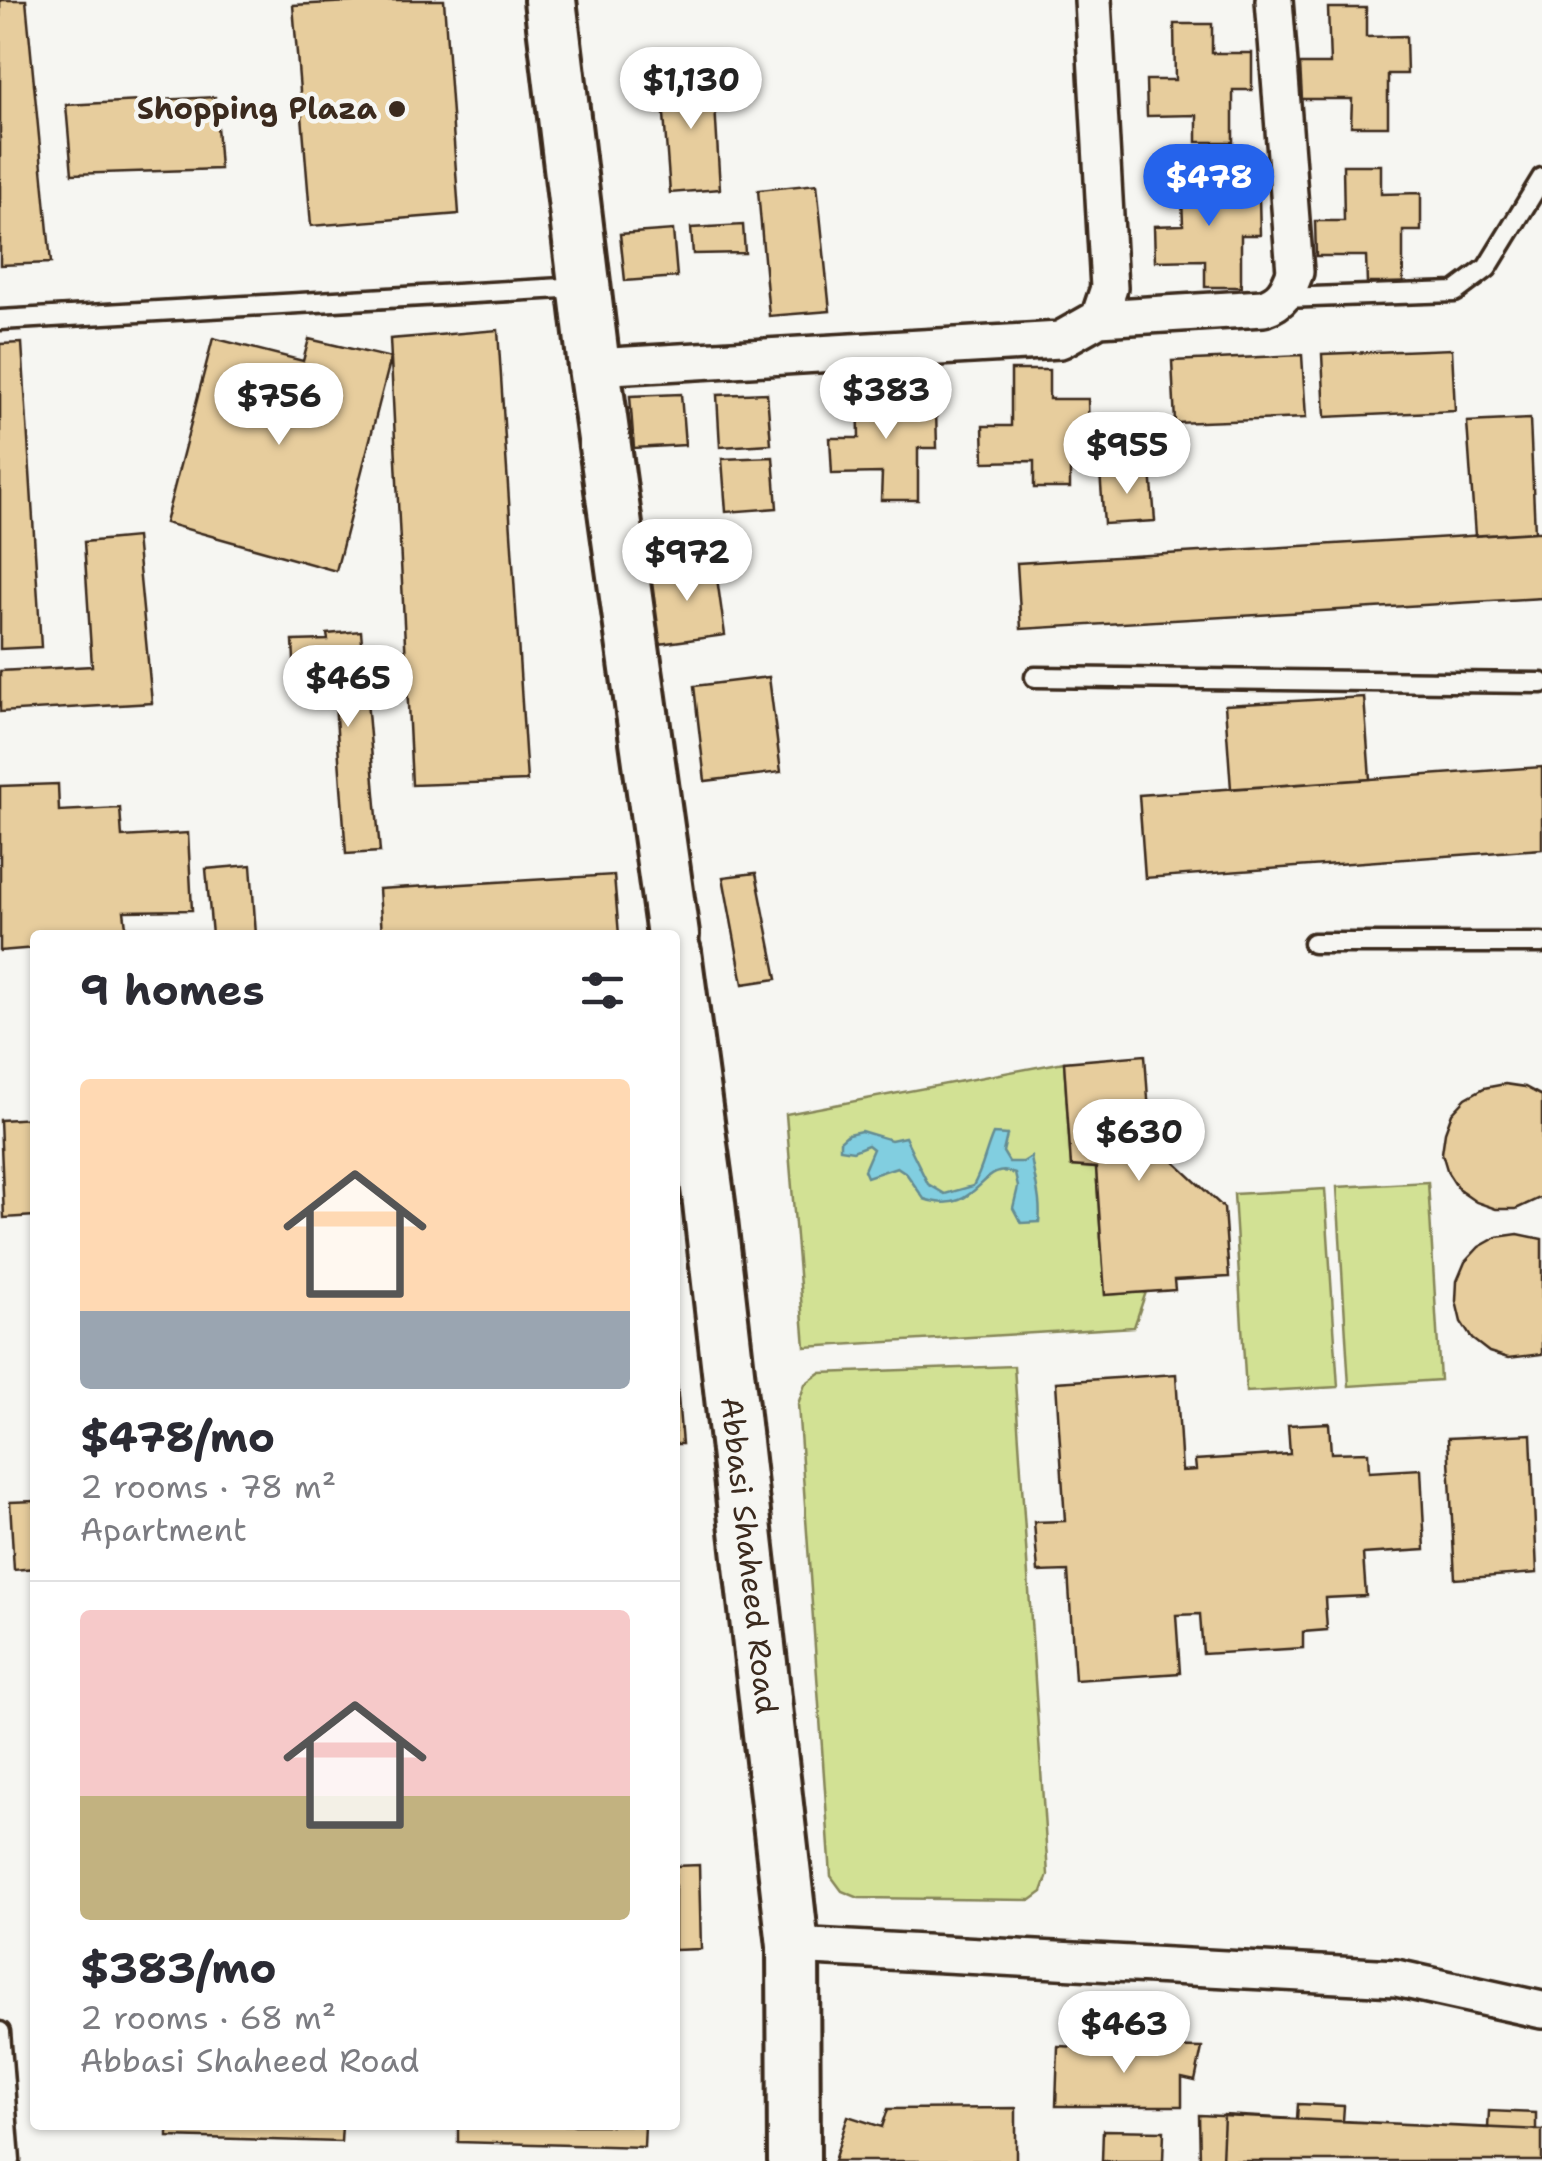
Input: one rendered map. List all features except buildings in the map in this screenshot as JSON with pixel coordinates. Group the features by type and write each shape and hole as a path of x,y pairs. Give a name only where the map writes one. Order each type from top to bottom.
{"street":[{"path":"550,0 594,367 671,930"},
{"path":"1093,0 1109,288 1099,318"},
{"path":"594,367 1060,340 1099,318 1262,308 1282,298 1295,272 1274,0"},
{"name":"Abbasi Shaheed Road","path":"680,989 709,1202 792,1946 794,2161"},
{"path":"792,1946 1396,1978 1542,2010"}],"lane":[{"path":"1282,298 1455,292 1487,268 1542,178"},
{"path":"0,320 585,287"},
{"path":"1036,677 1542,683"},
{"path":"1313,943 1542,943"},
{"path":"0,2032 10,2161"}],"green space":[{"path":"1064,1062 1071,1166 1096,1168 1105,1295 1146,1292 1134,1327 805,1347 786,1114"},
{"path":"1428,1182 1440,1380 1349,1386 1337,1187"},
{"path":"1325,1189 1338,1387 1246,1392 1234,1194"},
{"path":"1014,1366 1048,1875 1042,1892 1031,1900 859,1898 842,1891 831,1876 798,1404 805,1384 820,1373"}],"water":[{"path":"861,1131 891,1140 905,1137 928,1184 945,1194 973,1186 993,1134 1007,1135 1003,1152 1009,1162 1023,1162 1031,1157 1039,1222 1021,1223 1013,1208 1018,1187 1015,1174 994,1174 968,1195 943,1203 924,1199 906,1173 897,1167 867,1177 864,1170 873,1149 868,1145 853,1151 840,1149 840,1141 848,1134"}],"place":[{"name":"Shopping Plaza","path":"397,109"}]}
